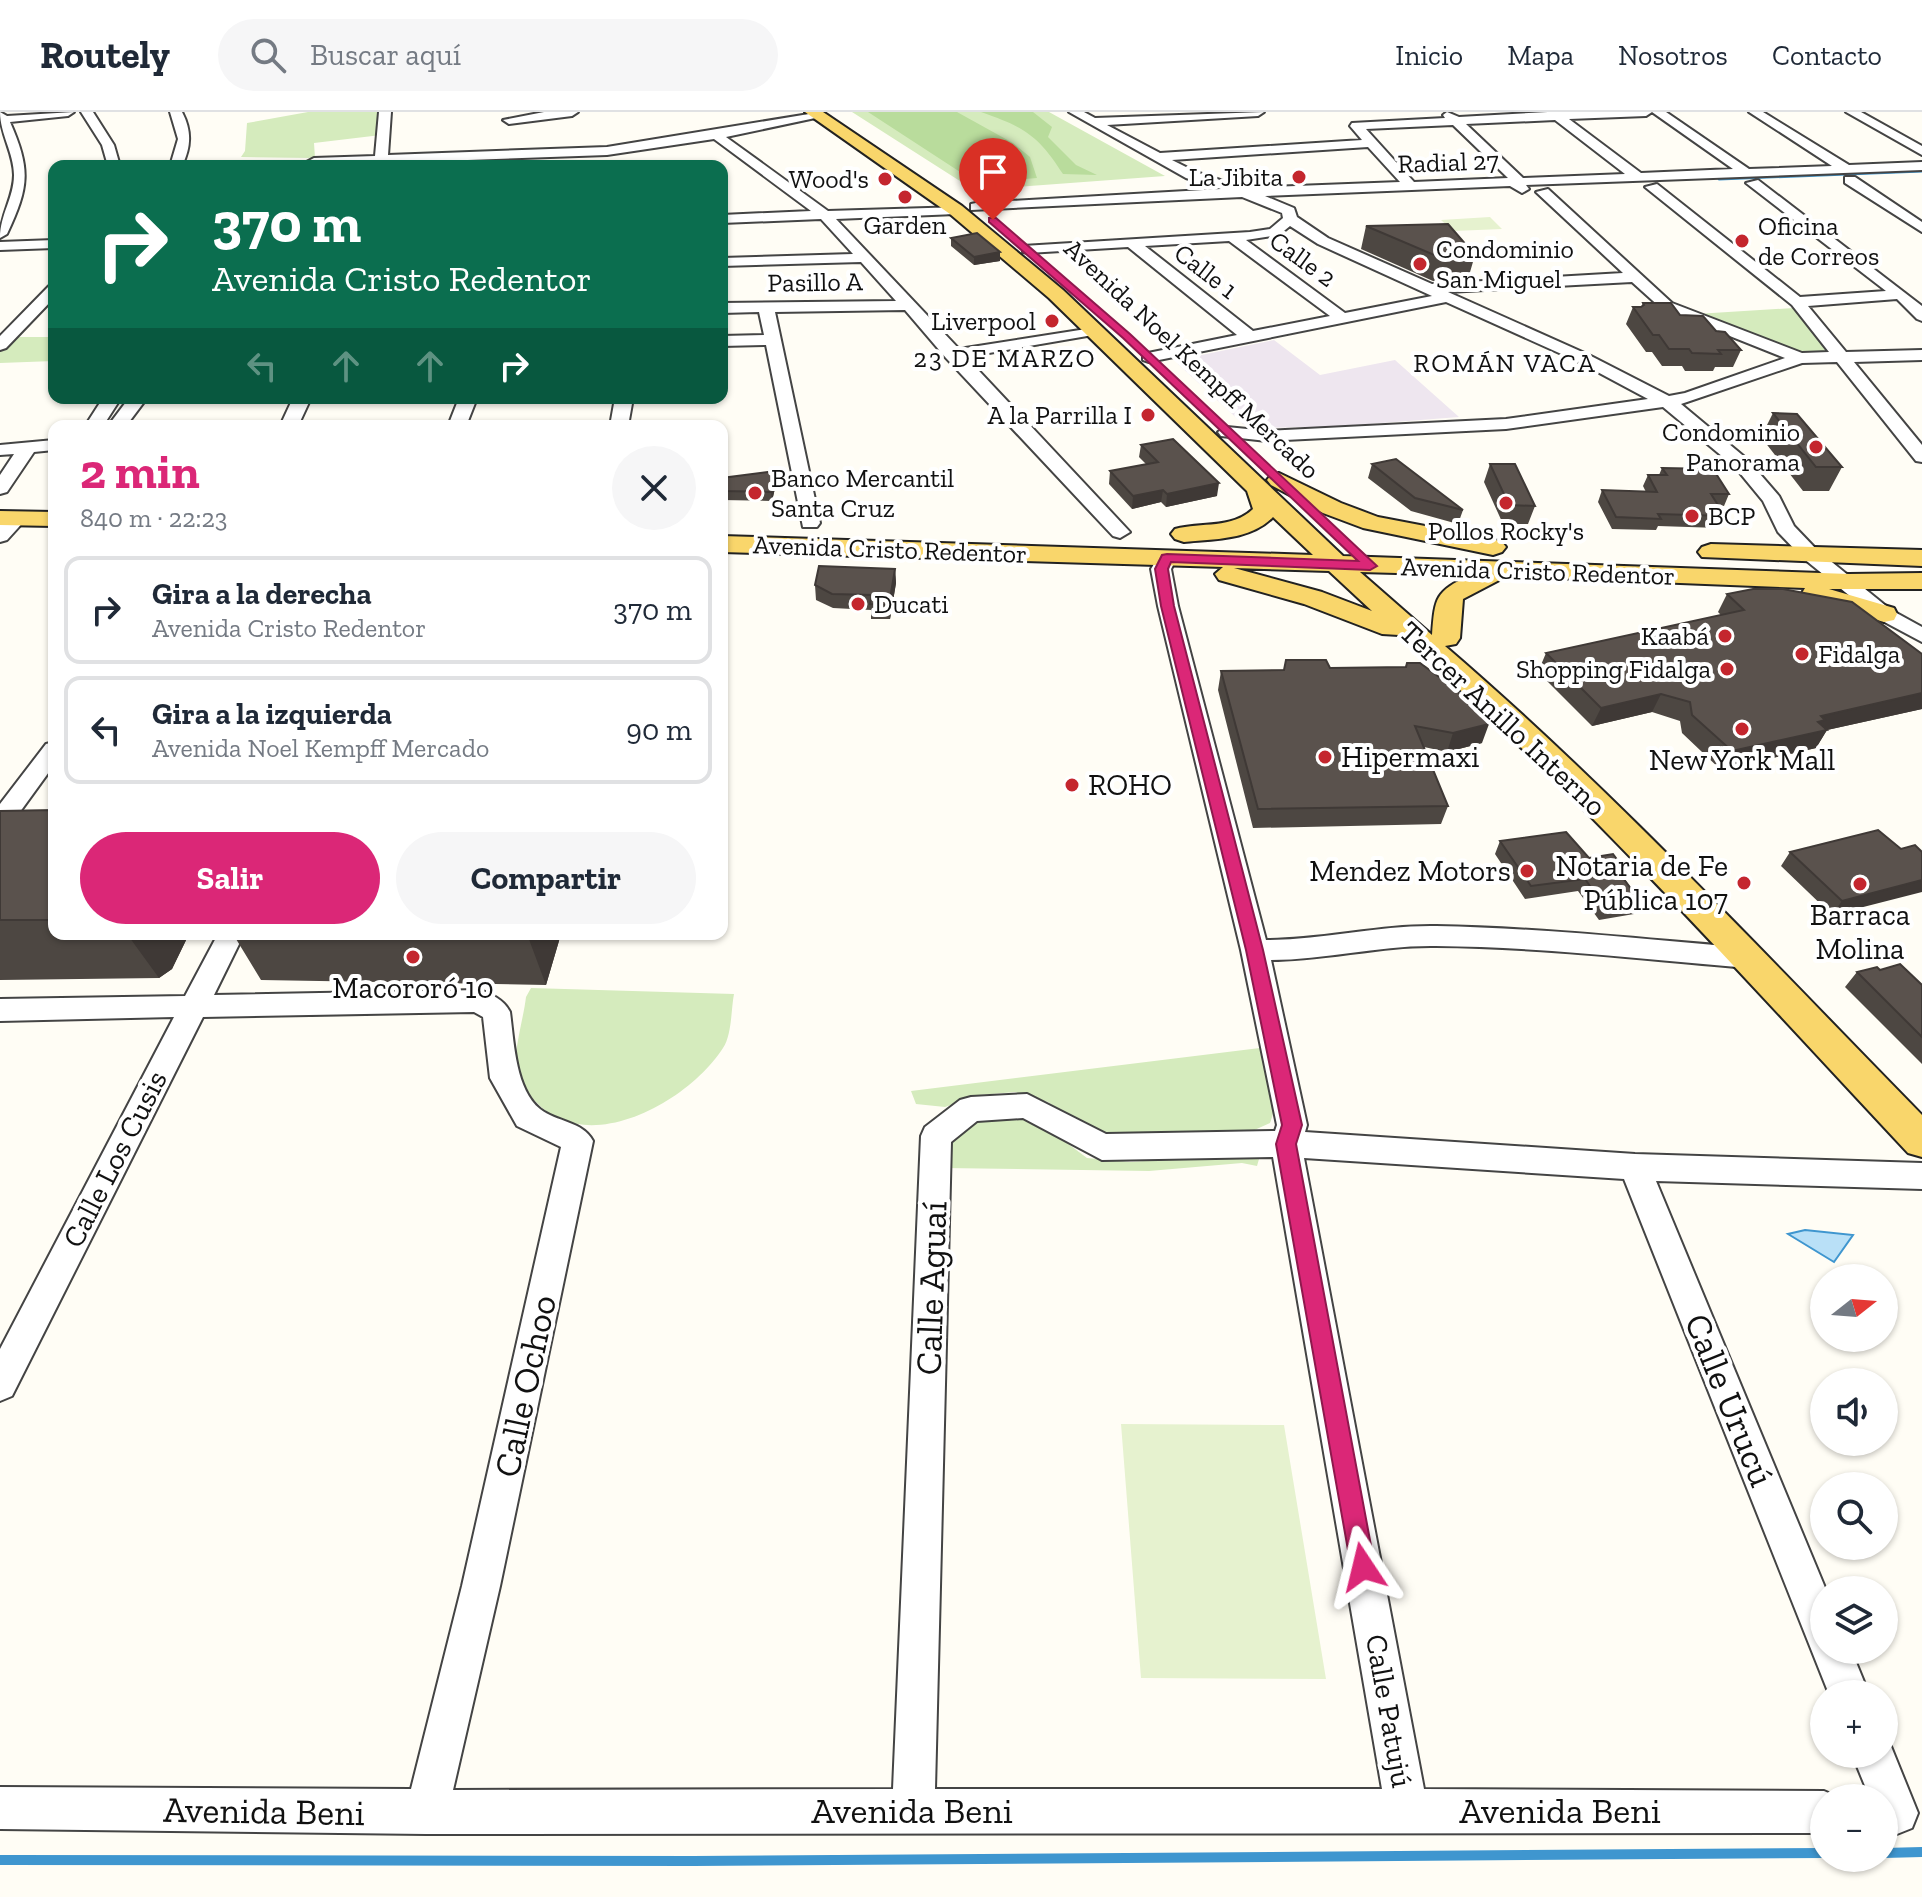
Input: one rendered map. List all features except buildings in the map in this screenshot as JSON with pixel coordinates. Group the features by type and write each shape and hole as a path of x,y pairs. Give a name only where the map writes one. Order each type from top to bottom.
{"main road":[{"name":"Avenida Noel Kempff Mercado","path":"822,113 1028,249 1042,272 1093,330 1343,554"},
{"name":"Avenida Noel Kempff Mercado","path":"860,136 937,196 966,208 1149,357 1247,451 1269,485 1314,542"},
{"path":"1172,558 1226,529 1259,519 1266,510 1269,485 1372,523 1498,559"},
{"path":"0,497 48,498"},
{"path":"6,524 48,520"},
{"name":"Avenida Cristo Redentor","path":"728,520 1120,532 1172,558 1314,542"},
{"path":"1742,553 1764,543 1788,521 1845,544 1914,558"},
{"path":"728,527 810,523"},
{"name":"Tercer Anillo Interno","path":"1314,542 1343,554 1632,822 1922,1125"},
{"name":"Avenida Cristo Redentor","path":"728,544 1172,558 1343,554 1498,559 1775,580 1922,582"},
{"path":"1742,553 1778,557 1794,567 1796,572 1793,575 1775,580"},
{"name":"Avenida Cristo Redentor","path":"1343,554 1370,566 1498,559 1742,553 1914,558"},
{"path":"1172,558 1313,598 1434,640 1452,594 1498,559"},
{"path":"1914,558 1882,562 1883,567 1900,577 1922,582"},
{"name":"Tercer Anillo Interno","path":"1370,566 1486,696 1748,958 1922,1141"},
{"path":"1775,580 1892,613 1898,595 1922,582"}],"street":[{"path":"48,237 0,236 15,205 23,177 1,118 68,112"},
{"path":"87,112 108,145 112,160"},
{"path":"178,112 185,150 179,160"},
{"path":"381,160 386,129 385,112"},
{"path":"509,120 572,112"},
{"path":"1075,112 1191,175 1270,201 1312,235 1617,374 1668,402 1741,463 1788,521 1822,554 1922,634"},
{"path":"1092,122 1258,112"},
{"path":"1343,112 1411,187"},
{"path":"1356,126 1450,117 1646,112"},
{"path":"1658,112 1750,178 1900,294 1922,316"},
{"path":"1755,112 1922,228"},
{"path":"1852,112 1922,151"},
{"path":"552,160 607,151 672,148 716,135 822,113"},
{"path":"1555,114 1639,178"},
{"path":"1450,117 1521,183 1518,188 1538,192 1676,311 1800,358"},
{"path":"716,135 821,213 1120,532"},
{"path":"1155,158 1371,143"},
{"name":"Radial 27","path":"1270,201 1496,189 1521,183 1848,174 1922,166"},
{"name":"Radial 27","path":"1848,174 1922,176"},
{"path":"1178,195 1198,184 1191,175"},
{"name":"Radial 27","path":"821,213 1411,187 1538,192 1652,187 1750,178"},
{"path":"1652,187 1797,302 1837,356 1922,457"},
{"path":"1267,234 1283,227 1290,215 1326,198 1325,194 1345,190"},
{"path":"728,216 918,206 934,201 937,196"},
{"path":"1028,249 1267,234 1312,235"},
{"name":"Calle 2","path":"1233,238 1345,320"},
{"path":"0,246 48,244"},
{"name":"Calle 1","path":"1133,244 1249,336"},
{"path":"728,262 866,258"},
{"path":"1430,288 1633,277"},
{"path":"1797,302 1900,294"},
{"path":"0,345 48,295"},
{"path":"1149,357 1449,297"},
{"name":"Pasillo A","path":"728,308 908,305"},
{"path":"766,307 810,523"},
{"path":"952,355 1093,330"},
{"path":"728,341 773,340"},
{"path":"1227,432 1267,436 1506,424 1688,398 1800,358 1922,355"},
{"path":"1247,451 1267,436"},
{"path":"0,471 15,450 48,446"},
{"path":"0,488 15,450"},
{"name":"Calle Patujú","path":"1172,558 1292,1125 1286,1144 1407,1809"},
{"path":"0,821 48,757"},
{"path":"1255,950 1306,950 1368,940 1434,936 1580,943 1748,958"},
{"name":"Calle Los Cusis","path":"0,1384 228,940"},
{"name":"Calle Ochoo","path":"194,1006 479,1001 496,1012 505,1078 528,1117 578,1141 481,1586 426,1813"},
{"path":"0,1010 194,1006"},
{"name":"Calle Aguaí","path":"913,1809 936,1136 971,1109 1027,1106 1102,1147 1286,1144"},
{"path":"1286,1144 1635,1167 1922,1176"},
{"name":"Calle Urucú","path":"1635,1167 1810,1598"},
{"path":"1880,1768 1901,1813"},
{"name":"Avenida Beni","path":"0,1808 426,1813 913,1809 1810,1812"}],"shaded area":[{"path":"1274,340 1320,375 1395,360 1459,417 1331,427 1253,428 1243,424 1178,364 1182,359"}],"green space":[{"path":"308,112 378,112 381,135 314,143 315,158 241,157 245,151 247,123"},
{"path":"852,112 1049,112 1165,176 974,190"},
{"path":"868,112 957,112 1013,143 1030,157 1037,178 977,183"},
{"path":"981,112 1033,112 1052,127 1048,137 1076,165 1097,175 1063,174 1046,150 1029,134"},
{"path":"1490,217 1502,229 1453,231 1441,220"},
{"path":"1794,308 1829,349 1798,354 1696,314"},
{"path":"14,337 48,337 48,361 0,363 0,352"},
{"path":"531,988 734,994 730,1029 726,1043 707,1068 687,1087 663,1103 609,1124 582,1125 557,1118 535,1101 517,1074 517,1044 526,997"},
{"path":"1268,1047 1274,1085 1273,1114 1270,1123 1250,1132 1101,1134 1088,1129 1048,1102 1015,1092 980,1095 945,1107 916,1104 911,1091"},
{"path":"1020,1117 1051,1131 1087,1158 1131,1162 1236,1154 1259,1159 1257,1166 1242,1163 1149,1171 944,1168 953,1139 968,1124 990,1118"},
{"path":"1121,1424 1284,1425 1326,1679 1141,1678"}],"water":[{"path":"1805,1230 1853,1235 1834,1262 1788,1234"}],"waterway":[{"path":"1719,179 1922,171"},
{"path":"1898,1853 1922,1852"},
{"path":"0,1860 693,1861 1810,1853"}],"place":[{"name":"La Jibita","path":"1299,177"},
{"name":"Wood's","path":"885,179"},
{"name":"Garden","path":"905,197"},
{"name":"Oficina de Correos","path":"1742,241"},
{"name":"Condominio San Miguel","path":"1420,264"},
{"name":"Liverpool","path":"1052,321"},
{"name":"A la Parrilla I","path":"1148,415"},
{"name":"Condominio Panorama","path":"1816,447"},
{"name":"Banco Mercantil Santa Cruz","path":"755,493"},
{"name":"Pollos Rocky's","path":"1506,503"},
{"name":"BCP","path":"1692,516"},
{"name":"Ducati","path":"858,604"},
{"name":"Kaabá","path":"1725,636"},
{"name":"Fidalga","path":"1802,654"},
{"name":"Shopping Fidalga","path":"1727,669"},
{"name":"New York Mall","path":"1742,729"},
{"name":"Hipermaxi","path":"1325,757"},
{"name":"ROHO","path":"1072,785"},
{"name":"Mendez Motors","path":"1527,871"},
{"name":"Notaria de Fe Pública 107","path":"1744,883"},
{"name":"Barraca Molina","path":"1860,884"},
{"name":"Macororó 10","path":"413,957"}],"district":[{"name":"23 DE MARZO","path":"1005,358"},
{"name":"ROMÁN VACA","path":"1505,363"}],"route":[{"path":"993,220 1126,336 1370,566 1167,558 1161,569 1255,950 1292,1125 1286,1144 1363,1567"}]}
